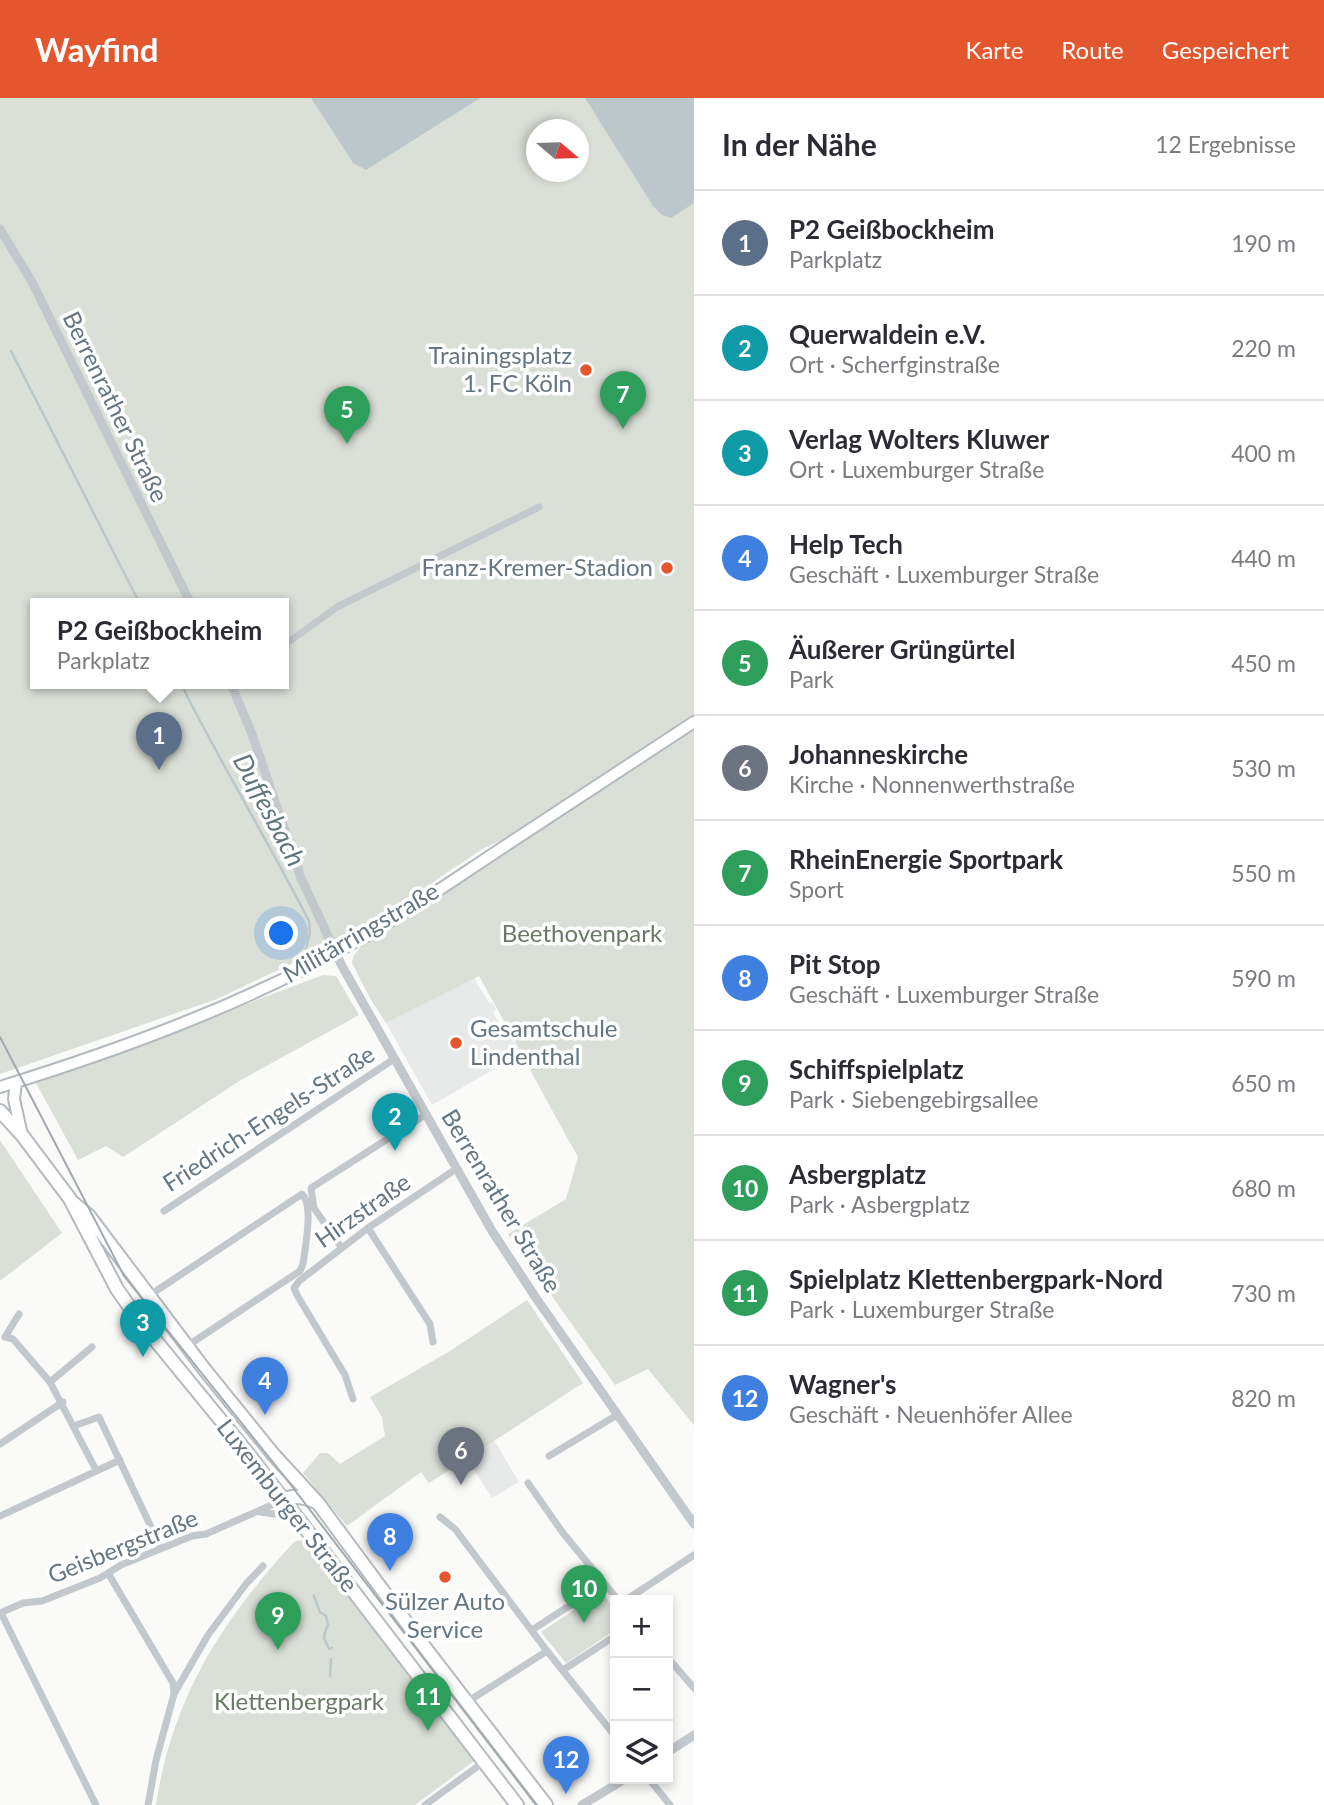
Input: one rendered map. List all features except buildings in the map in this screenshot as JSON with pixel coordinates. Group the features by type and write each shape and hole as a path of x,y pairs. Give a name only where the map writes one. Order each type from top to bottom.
{"main road":[{"name":"Militärringstraße","path":"0,1087 195,1019 245,998 335,952 421,901 694,722"},
{"path":"16,1082 14,1099 22,1135"},
{"name":"Luxemburger Straße","path":"0,1111 5,1120 22,1135 69,1199 117,1289 138,1319 286,1498 296,1517 517,1805"},
{"name":"Luxemburger Straße","path":"69,1199 89,1216 187,1346 318,1503 546,1805"},
{"path":"138,1319 140,1309 145,1305 150,1305 165,1315"},
{"path":"286,1498 294,1484 292,1475"},
{"path":"286,1498 302,1497 318,1503"}],"street":[{"name":"Berrenrather Straße","path":"0,229 32,282 188,598"},
{"path":"289,642 337,607 539,507"},
{"name":"Berrenrather Straße","path":"235,689 301,878 335,952 394,1059 502,1246 617,1415 694,1522"},
{"name":"Friedrich-Engels-Straße","path":"164,1211 394,1059"},
{"path":"341,1247 314,1208 311,1188 425,1115"},
{"name":"Hirzstraße","path":"353,1399 345,1376 294,1288 341,1247 456,1169"},
{"path":"149,1295 302,1194 307,1199 303,1264 295,1276 187,1346"},
{"path":"368,1228 430,1324 433,1342"},
{"path":"19,1314 3,1338 13,1339 50,1382 63,1402 96,1470"},
{"path":"50,1382 92,1347"},
{"path":"0,1444 63,1402"},
{"path":"549,1456 617,1415"},
{"path":"74,1426 99,1417 161,1548"},
{"path":"1,1514 120,1460"},
{"path":"528,1483 613,1595"},
{"name":"Geisbergstraße","path":"0,1613 23,1603 42,1601 161,1548 192,1536 206,1534 286,1498"},
{"path":"259,1512 296,1517"},
{"path":"440,1517 455,1529 610,1730"},
{"path":"634,1595 694,1555"},
{"path":"148,1805 156,1760 174,1694 208,1635 262,1566"},
{"path":"108,1573 173,1684 174,1694"},
{"path":"532,1630 603,1584"},
{"path":"0,1613 96,1805"},
{"path":"563,1670 610,1639"},
{"path":"467,1702 547,1651"},
{"path":"673,1664 694,1688"},
{"path":"673,1749 694,1735"},
{"path":"425,1805 485,1761"},
{"path":"582,1805 617,1784"},
{"path":"653,1784 670,1805"}],"shaded area":[{"path":"311,98 480,98 366,170 353,163"},
{"path":"585,98 694,98 694,203 671,218 662,215 653,206"},
{"name":"Gesamtschule Lindenthal","path":"474,978 489,1003 492,1002 496,1010 493,1012 504,1032 507,1030 521,1054 432,1105 386,1023"},
{"path":"494,1440 519,1482 492,1498 466,1457"}],"green space":[{"path":"0,98 694,98 694,716 511,836 484,848 436,880 420,895 354,934 217,999 0,1074"},
{"name":"Beethovenpark","path":"694,728 694,1425 648,1369 615,1385 508,1234 566,1199 578,1157 479,976 386,1023 352,963 353,957 363,944"},
{"path":"323,975 336,976 359,1015 241,1080 123,1157 106,1146 78,1160 36,1083"},
{"path":"0,1140 62,1233 0,1281"},
{"path":"527,1300 583,1383 429,1483 421,1472 347,1526 303,1473 320,1453 328,1453 340,1464 385,1436 382,1417 370,1397 450,1351"},
{"name":"Klettenbergpark","path":"305,1541 474,1761 415,1805 156,1805 174,1730 204,1663 244,1601 294,1542"},
{"path":"601,1592 610,1602 610,1633 566,1663 541,1632"}],"waterway":[{"name":"Duffesbach","path":"11,351 137,598"},
{"name":"Duffesbach","path":"184,689 309,921 310,933 304,956"},
{"path":"314,1596 320,1612 326,1616 328,1625 325,1632"},
{"path":"325,1632 324,1638 329,1649 332,1648"},
{"path":"330,1676 331,1659"}],"tram line":[{"path":"0,1037 124,1276 284,1476 536,1805"}],"place":[{"name":"Trainingsplatz 1. FC Köln","path":"586,370"},
{"name":"RheinEnergie Sportpark","path":"623,429"},
{"name":"Äußerer Grüngürtel","path":"347,444"},
{"name":"Franz-Kremer-Stadion","path":"667,568"},
{"name":"P2 Geißbockheim","path":"159,770"},
{"name":"Gesamtschule Lindenthal","path":"456,1043"},
{"name":"Querwaldein e.V.","path":"395,1151"},
{"name":"Verlag Wolters Kluwer","path":"143,1357"},
{"name":"Help Tech","path":"265,1415"},
{"name":"Johanneskirche","path":"461,1485"},
{"name":"Pit Stop","path":"390,1571"},
{"name":"Sülzer Auto Service","path":"445,1577"},
{"name":"Asbergplatz","path":"584,1623"},
{"name":"Schiffspielplatz","path":"278,1650"},
{"name":"Spielplatz Klettenbergpark-Nord","path":"428,1731"},
{"name":"Wagner's","path":"566,1794"}]}
